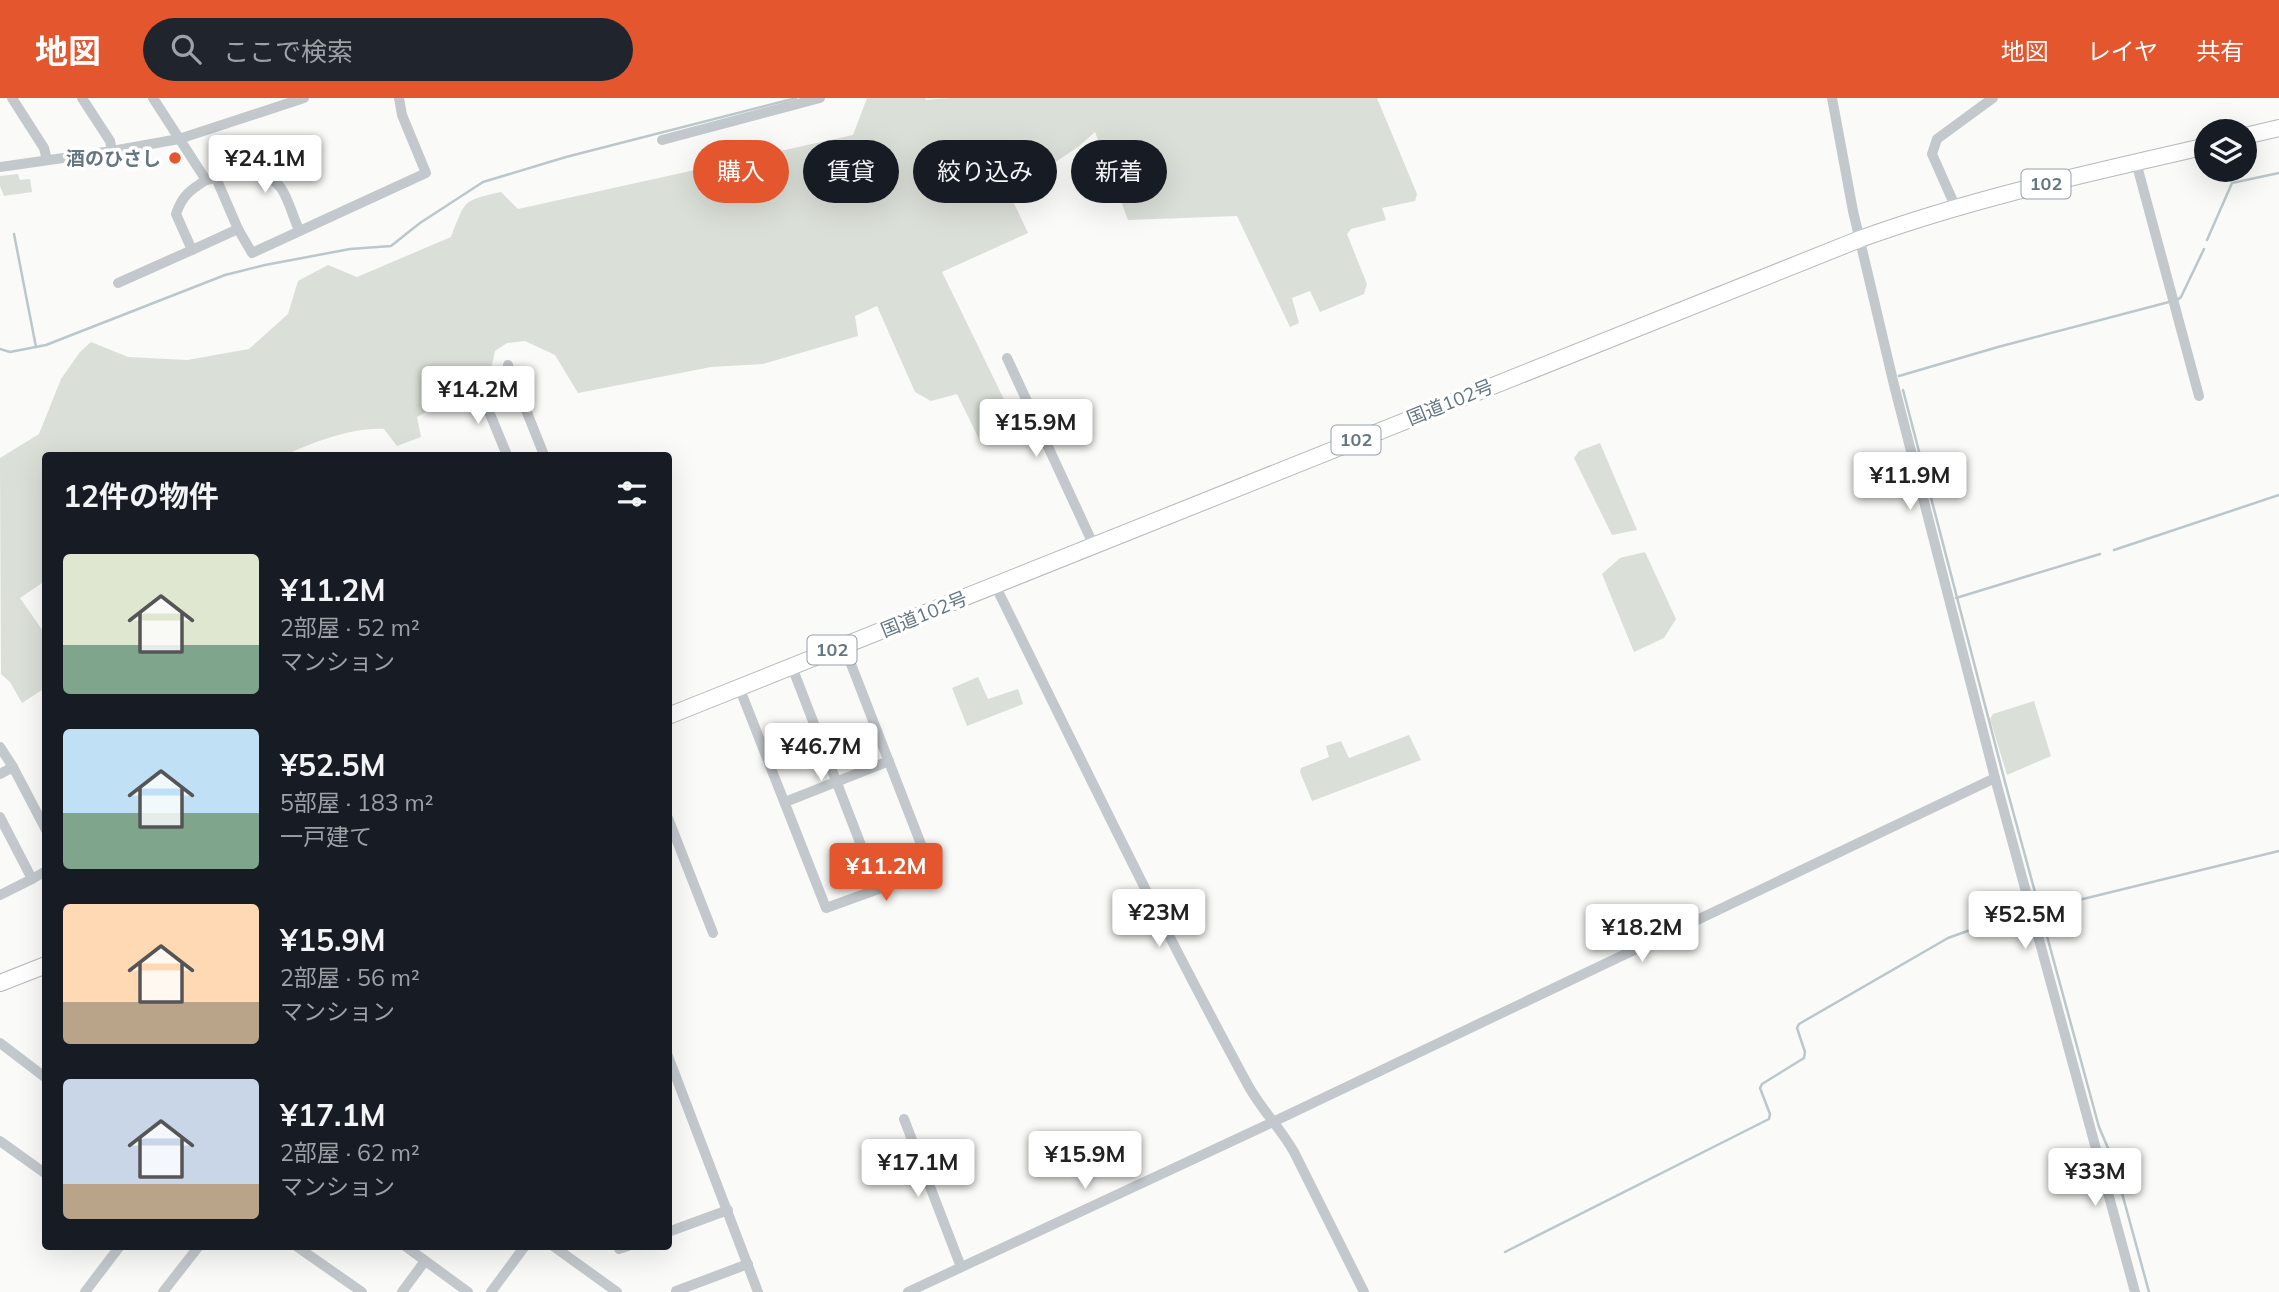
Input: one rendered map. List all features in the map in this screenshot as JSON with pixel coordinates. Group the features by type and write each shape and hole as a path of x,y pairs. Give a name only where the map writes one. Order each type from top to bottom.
{"highway":[{"path":"2257,133 2279,128"},
{"name":"国道102号","path":"672,714 1860,239 1956,208 2194,149"},
{"path":"0,983 42,967"}],"street":[{"path":"12,98 44,148 47,160"},
{"path":"82,98 110,141 112,151"},
{"path":"153,98 179,139 211,179 252,253 426,173 402,115 399,98"},
{"path":"0,167 179,139 304,98"},
{"path":"662,140 777,103 820,98"},
{"path":"1832,98 1860,239 1897,397 1995,778 2134,1292"},
{"path":"1956,208 1933,154 1933,147 1937,139 1993,98"},
{"path":"2136,162 2199,396"},
{"path":"191,250 176,214 182,199 189,190 211,179 232,173 249,173 276,183 282,189 299,230"},
{"path":"118,284 238,229"},
{"path":"1007,358 1094,546"},
{"path":"508,365 543,452"},
{"path":"478,385 507,452"},
{"path":"995,585 1172,939 1251,1090 1294,1152 1364,1292"},
{"path":"739,687 826,908 931,870 844,646"},
{"path":"792,667 878,889"},
{"path":"0,747 42,823"},
{"path":"785,802 889,761"},
{"path":"0,774 13,767"},
{"path":"908,1292 1275,1121 1995,778"},
{"path":"0,817 32,879"},
{"path":"672,828 713,933"},
{"path":"0,895 42,873"},
{"path":"0,1043 42,1075"},
{"path":"672,1066 758,1292"},
{"path":"904,1119 961,1267"},
{"path":"0,1141 42,1171"},
{"path":"672,1231 728,1210"},
{"path":"85,1292 117,1250"},
{"path":"163,1292 196,1250"},
{"path":"302,1250 362,1292"},
{"path":"410,1250 468,1292"},
{"path":"492,1292 522,1250"},
{"path":"559,1250 617,1292"},
{"path":"402,1292 425,1261"},
{"path":"676,1291 748,1264"}],"shaded area":[{"path":"867,98 1377,98 1417,194 1415,201 1382,208 1386,220 1351,229 1347,234 1367,284 1364,294 1320,312 1310,291 1292,298 1299,323 1290,327 1237,216 1128,220 1122,203 1167,203 1167,140 1098,140 1095,132 1086,140 1071,140 1071,152 1057,161 1057,140 913,140 913,203 1014,203 1028,233 942,272 1016,424 980,441 957,394 931,401 915,392 877,306 855,316 858,336 763,364 711,367 578,393 555,355 525,341 507,343 495,351 491,369 440,385 445,401 417,417 421,437 397,446 384,429 373,429 334,436 293,452 42,452 42,583 20,598 42,630 42,690 22,703 10,682 1,674 0,458 39,434 61,379 80,352 91,342 128,357 187,360 249,349 288,314 298,281 328,265 357,277 451,237 467,204 472,200 501,192 518,209 693,170 693,203 789,203 789,149 803,146 803,203 899,203 899,140 830,140 853,135"},
{"path":"18,174 20,180 30,179 32,192 4,196 0,176"},
{"path":"1600,443 1637,530 1612,535 1574,458 1579,451"},
{"path":"1645,552 1676,619 1664,638 1634,652 1602,574 1620,558"},
{"path":"978,677 988,699 1018,689 1023,704 967,726 952,688"},
{"path":"2034,701 2051,756 2007,775 1990,719 1993,714"},
{"path":"1409,735 1421,760 1312,801 1300,772 1301,768 1329,757 1326,746 1341,741 1349,758"}],"waterway":[{"path":"0,349 10,352 46,345 225,275 350,249 391,246 420,223 483,182 566,157 796,98"},
{"path":"2207,240 2232,183 2279,173"},
{"path":"14,234 36,347"},
{"path":"2176,301 2181,297 2204,249"},
{"path":"1899,376 2169,302"},
{"path":"1903,390 2005,782 2099,1127 2113,1160 2149,1292"},
{"path":"2114,550 2279,495"},
{"path":"1956,598 2100,554"},
{"path":"2038,910 2279,851"},
{"path":"1505,1252 1769,1119 1770,1114 1760,1088 1762,1084 1804,1058 1805,1052 1797,1028 1799,1024 1948,938 2026,913"}],"place":[{"name":"酒のひさし","path":"175,158"}]}
